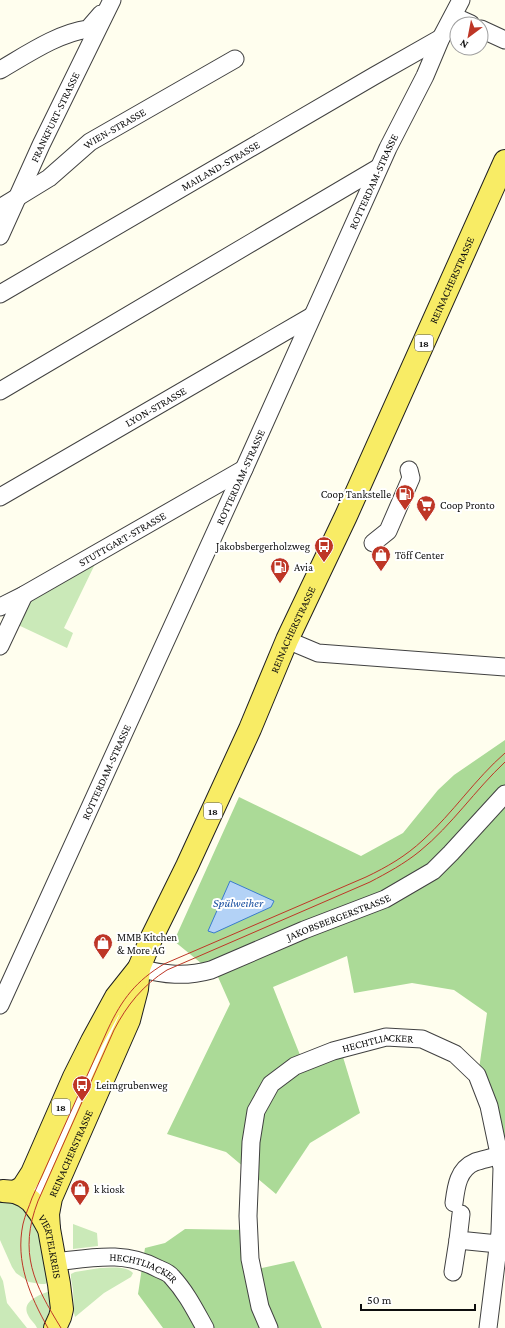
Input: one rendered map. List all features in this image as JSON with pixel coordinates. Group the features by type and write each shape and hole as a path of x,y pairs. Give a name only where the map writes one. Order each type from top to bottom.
{"main road":[{"name":"REINACHERSTRASSE","path":"16,1196 32,1173 74,1077 104,1018 116,997 139,968 151,939 235,762 287,640 346,516 505,161"},
{"name":"REINACHERSTRASSE","path":"49,1229 48,1214 51,1198 129,1020 137,989 139,968"},
{"name":"VIERTELKREIS","path":"16,1196 49,1229 62,1309 55,1328"}],"street":[{"name":"ROTTERDAM-STRASSE","path":"453,16 460,0"},
{"path":"0,70 60,37 76,30 88,29 112,1"},
{"name":"FRANKFURT-STRASSE","path":"0,236 41,145 112,1"},
{"name":"ROTTERDAM-STRASSE","path":"0,1005 244,469 378,168 449,23"},
{"path":"489,33 505,40"},
{"name":"MAILAND-STRASSE","path":"0,294 441,38"},
{"name":"WIEN-STRASSE","path":"0,208 17,199 49,178 90,142 235,59"},
{"path":"0,390 378,168"},
{"name":"LYON-STRASSE","path":"0,497 312,316"},
{"name":"STUTTGART-STRASSE","path":"0,607 24,595 244,469"},
{"path":"373,543 388,531 411,478 409,470"},
{"path":"0,646 24,595"},
{"path":"287,640 318,653 505,667"},
{"name":"JAKOBSBERGERSTRASSE","path":"139,968 162,974 184,975 212,970 304,930 385,899 433,871 505,794"},
{"path":"16,1196 122,1007 137,989"},
{"name":"HECHTLIACKER","path":"269,1328 260,1306 250,1259 248,1216 252,1142 256,1111 271,1084 295,1066 333,1050 386,1037 422,1039 455,1054 477,1076 489,1106 501,1163 498,1244 488,1328"},
{"path":"453,1272 458,1240 460,1207 459,1178 465,1168 475,1162 501,1163"},
{"path":"458,1240 498,1244"},
{"name":"HECHTLIACKER","path":"55,1262 95,1256 131,1258 153,1265 171,1275 186,1294 205,1328"}],"green space":[{"path":"96,562 64,628 73,633 67,648 16,624 26,603"},
{"path":"505,740 505,1146 479,1069 487,1013 454,990 412,983 354,993 347,956 273,987 306,1070 343,1057 360,1113 310,1143 276,1194 226,1152 167,1134 230,1004 218,977 174,941 239,797 361,856 403,833 438,790 454,775"},
{"path":"0,1199 17,1200 37,1223 43,1257 52,1280 45,1284 29,1282 16,1273 12,1267 0,1240"},
{"path":"73,1224 97,1233 98,1246 73,1249"},
{"path":"185,1229 249,1230 253,1270 294,1261 322,1328 163,1328 138,1294 145,1248 165,1243"},
{"path":"100,1268 122,1268 130,1270 133,1273 131,1277 104,1293 75,1317 71,1274"},
{"path":"0,1275 3,1281 7,1303 27,1328 0,1328"},
{"path":"54,1290 56,1301 45,1326 43,1328 37,1328 28,1315 26,1310 27,1305 34,1298"}],"water":[{"name":"Spülweiher","path":"230,881 274,901 271,907 214,933 208,931"}],"tram line":[{"path":"48,1328 35,1304 26,1278 21,1252 23,1224 32,1198 108,1029 124,1000 145,977 164,964 366,877 396,861 417,846 434,830 494,763 505,753"},
{"path":"61,1328 43,1297 32,1268 29,1252 29,1237 32,1220 38,1201 114,1030 124,1012 136,996 150,982 167,970 370,882 402,864 432,841 505,762"}],"place":[{"name":"Coop Tankstelle","path":"405,511"},
{"name":"Coop Pronto","path":"426,522"},
{"name":"Jakobsbergerholzweg","path":"324,563"},
{"name":"Töff Center","path":"381,572"},
{"name":"Avia","path":"280,584"},
{"name":"MMB Kitchen & More AG","path":"103,960"},
{"name":"Leimgrubenweg","path":"82,1102"},
{"name":"k kiosk","path":"80,1206"}]}
